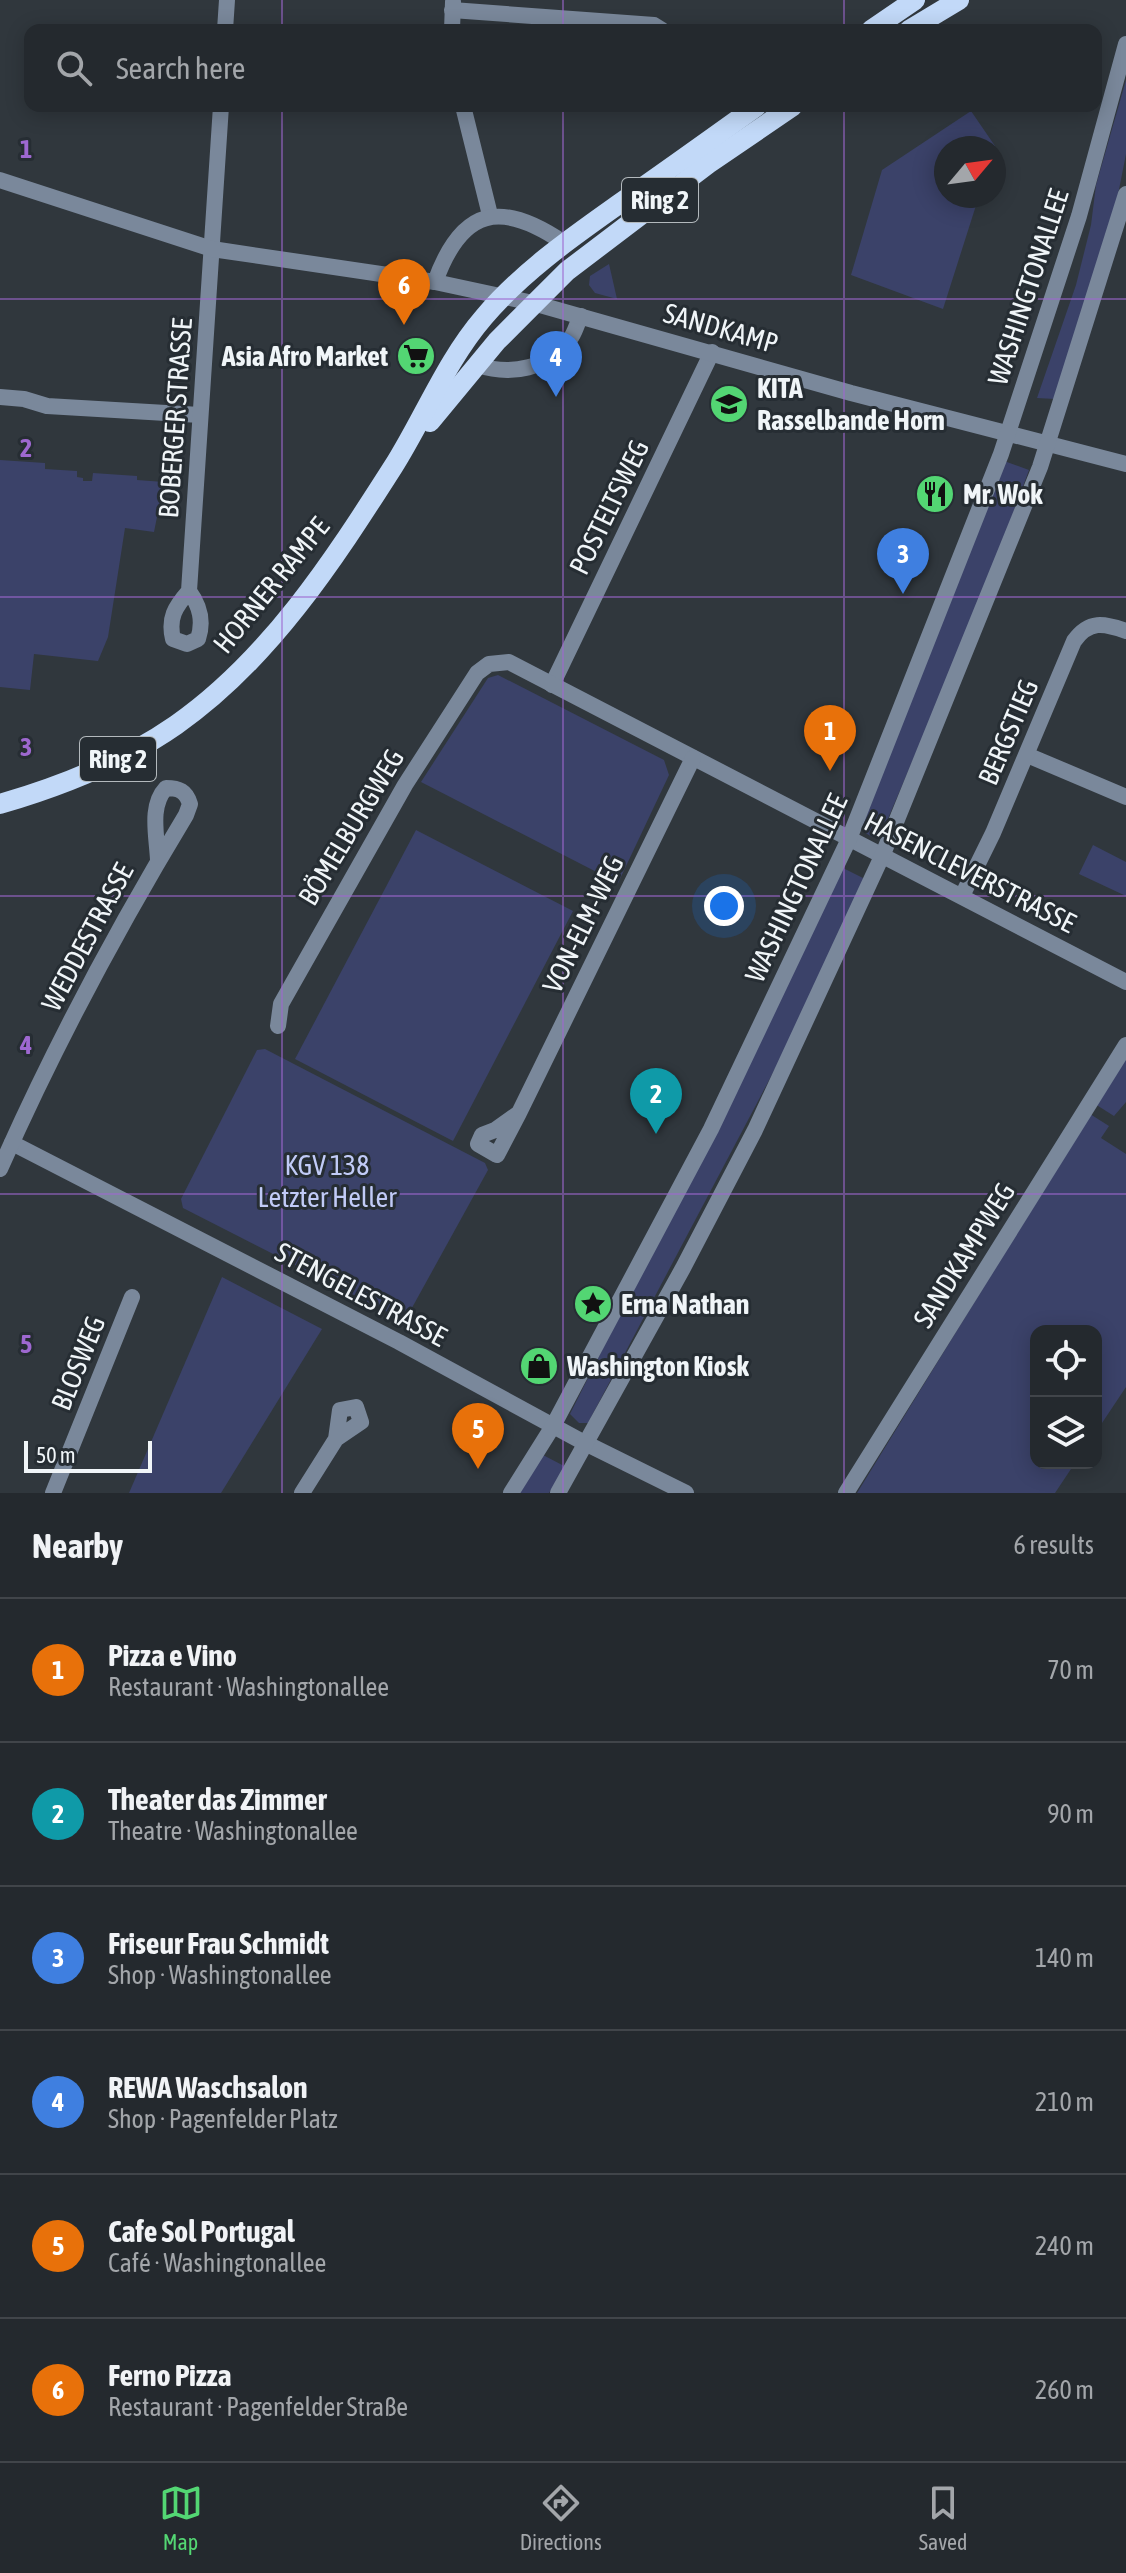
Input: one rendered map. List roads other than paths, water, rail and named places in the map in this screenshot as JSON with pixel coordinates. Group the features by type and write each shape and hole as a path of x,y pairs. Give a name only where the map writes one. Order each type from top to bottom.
{"main road":[{"path":"880,24 915,0"},
{"path":"918,24 959,0"},
{"name":"Ring 2","path":"503,297 564,243 749,112"},
{"name":"Ring 2","path":"533,303 605,240 784,112"},
{"name":"HORNER RAMPE","path":"0,804 61,784 127,754 176,725 222,688 274,636 327,567 394,465 464,344 503,297"},
{"name":"HORNER RAMPE","path":"394,465 533,303"}],"street":[{"path":"225,24 227,0"},
{"path":"453,5 644,24"},
{"name":"WASHINGTONALLEE","path":"511,1493 553,1426 711,1129 849,839 977,520 1008,432 1079,216 1126,44"},
{"name":"BOBERGER STRASSE","path":"189,591 221,112"},
{"path":"464,112 490,215"},
{"path":"0,180 212,249 435,282 533,303"},
{"path":"558,1493 755,1130 883,854 1040,467 1126,194"},
{"path":"435,282 452,244 466,230 490,215 515,217 564,243"},
{"name":"SANDKAMP","path":"533,303 851,393 1126,464"},
{"path":"478,365 492,370 514,371 536,365 554,355 570,339 581,316"},
{"name":"POSTELTSWEG","path":"552,685 712,352"},
{"path":"0,397 24,399 47,406 200,415"},
{"name":"BERGSTIEG","path":"962,896 1027,755 1074,641 1088,626 1098,624 1126,631"},
{"name":"HASENCLEVERSTRASSE","path":"489,664 509,662 1126,982"},
{"name":"BÖMELBURGWEG","path":"278,1026 281,1004 405,785 477,673 489,664"},
{"path":"1027,755 1126,797"},
{"name":"VON-ELM-WEG","path":"519,1113 693,758"},
{"name":"WEDDESTRASSE","path":"0,1169 102,960 158,860"},
{"name":"SANDKAMPWEG","path":"846,1493 1126,1045"},
{"name":"STENGELESTRASSE","path":"12,1143 686,1493"},
{"name":"BLOSWEG","path":"53,1493 132,1297"},
{"path":"302,1493 336,1439"}],"place":[{"name":"Ferno Pizza","path":"404,325"},
{"name":"Asia Afro Market","path":"416,356"},
{"name":"REWA Waschsalon","path":"556,397"},
{"name":"KITA Rasselbande Horn","path":"729,404"},
{"name":"Mr. Wok","path":"935,494"},
{"name":"Friseur Frau Schmidt","path":"903,594"},
{"name":"Pizza e Vino","path":"830,771"},
{"name":"Theater das Zimmer","path":"656,1134"},
{"name":"Erna Nathan","path":"593,1304"},
{"name":"Washington Kiosk","path":"539,1366"},
{"name":"Cafe Sol Portugal","path":"478,1469"}],"park label":[{"name":"KGV 138 Letzter Heller","path":"327,1181"}]}
